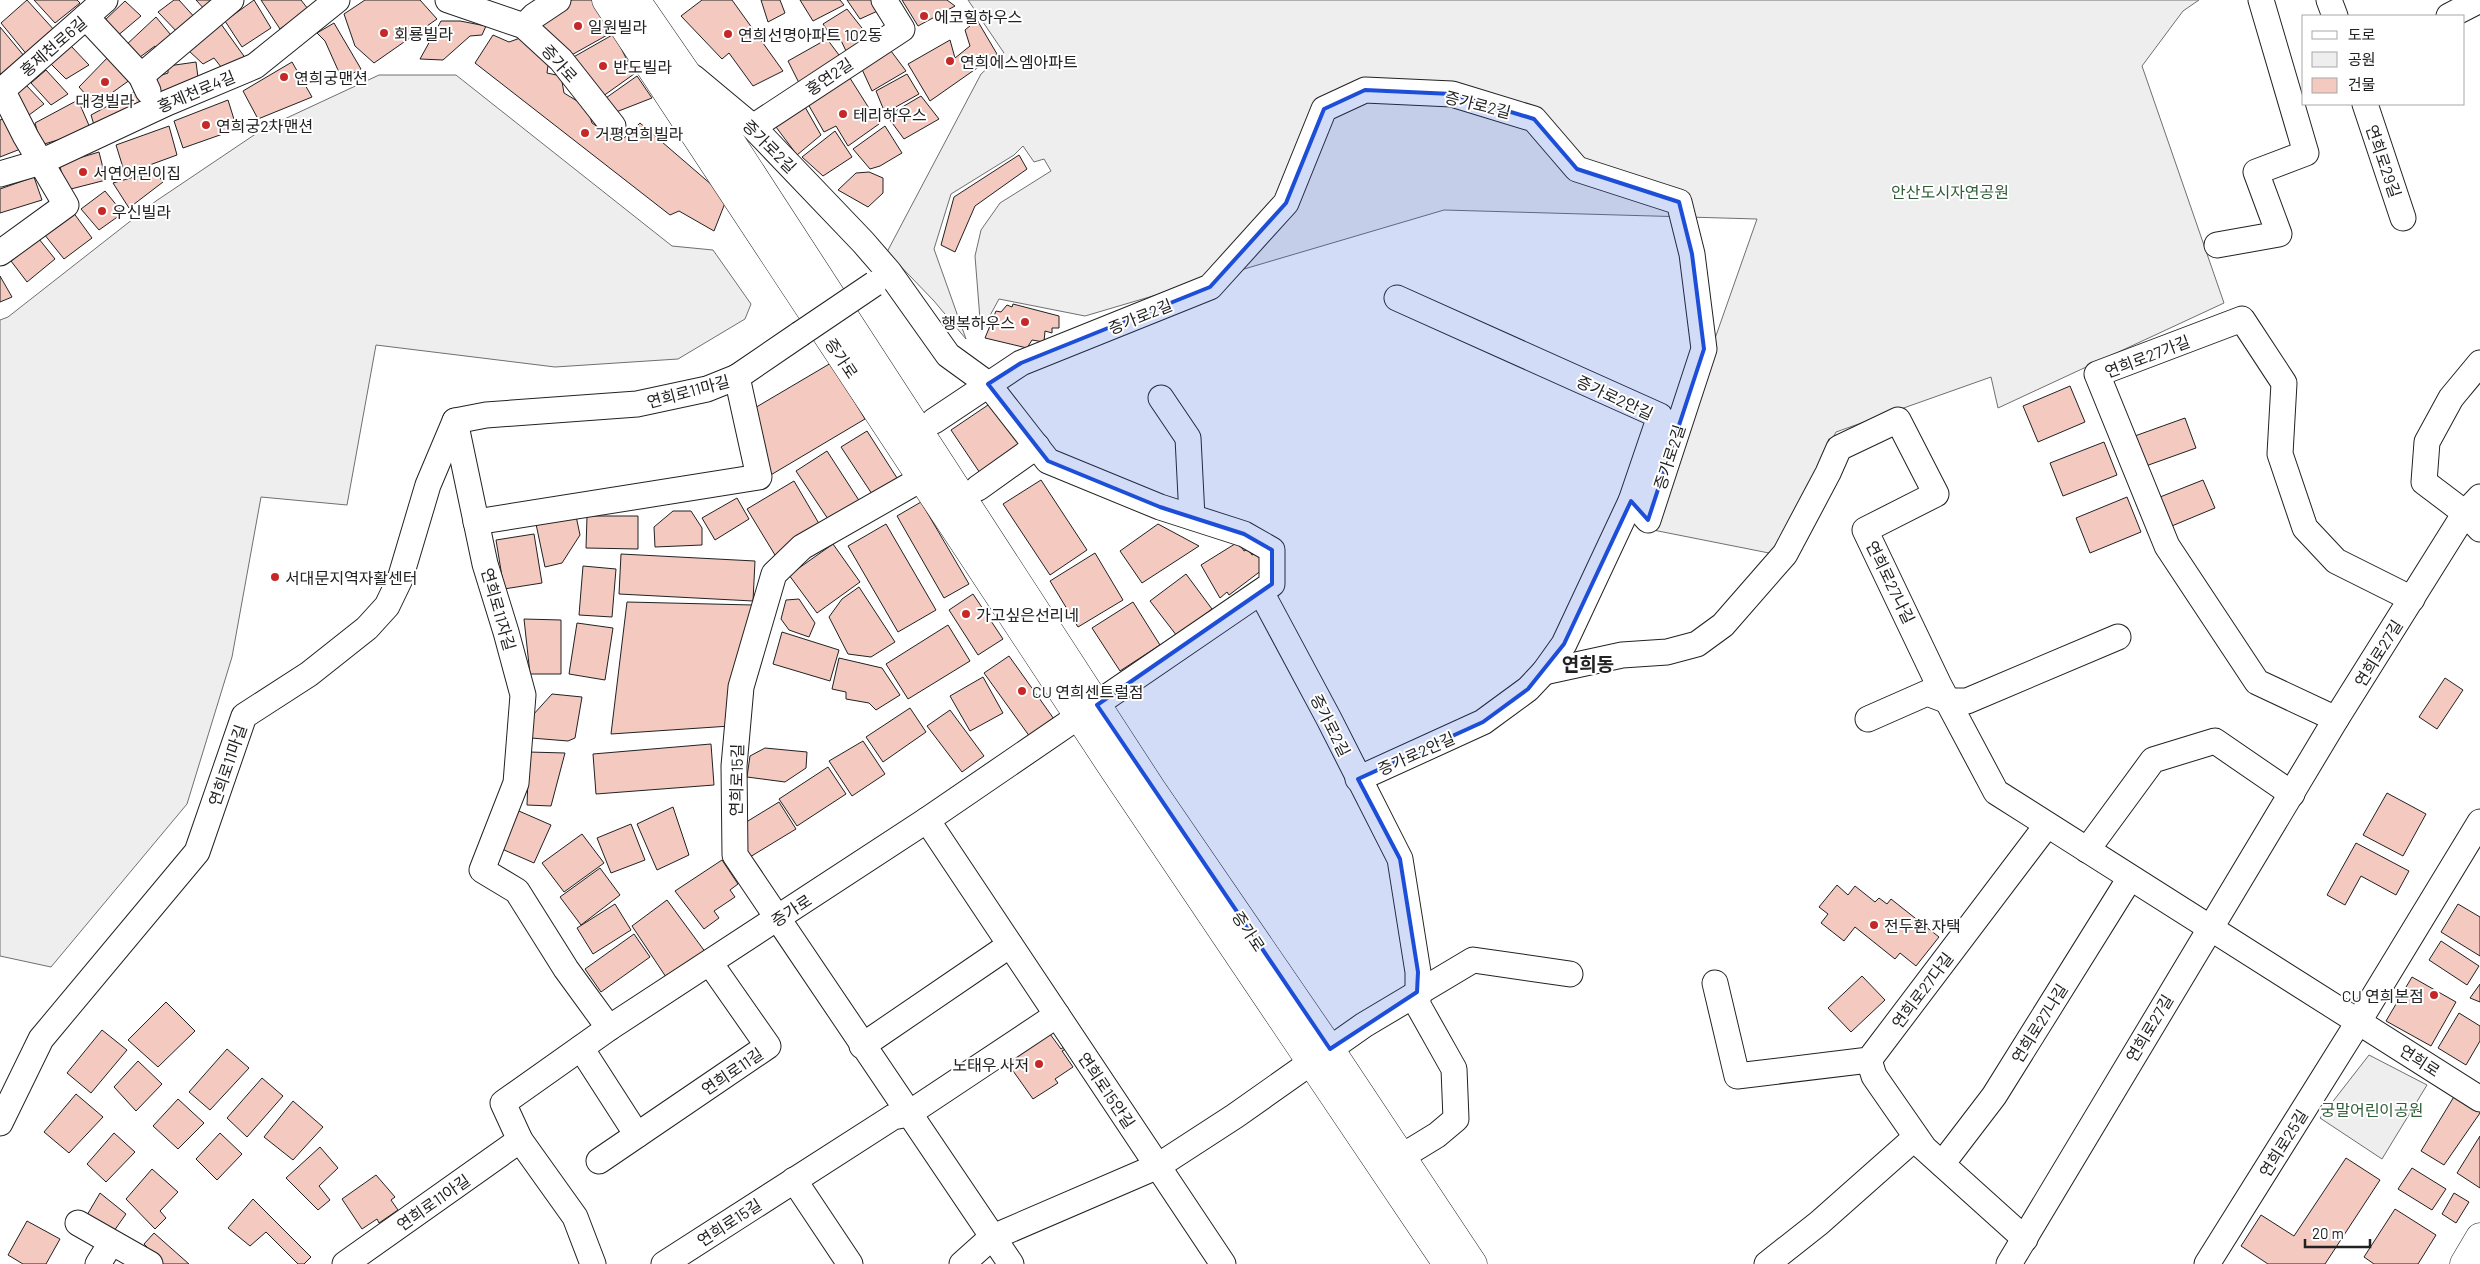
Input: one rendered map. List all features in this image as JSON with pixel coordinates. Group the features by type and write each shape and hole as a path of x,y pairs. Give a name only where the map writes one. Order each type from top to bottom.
{"main road":[{"name":"증가로","path":"606,0 901,445 921,479 1088,711 1322,1056 1447,1264"},
{"name":"증가로","path":"636,0 683,69 1088,711"},
{"name":"증가로","path":"1322,1056 1401,1157 1473,1264"},
{"path":"2464,1264 2480,1237"}],"street":[{"name":"홍제천로6길","path":"1,91 105,0"},
{"path":"141,76 231,0"},
{"name":"홍제천로4길","path":"0,174 41,162 156,108 255,66 337,0"},
{"name":"증가로","path":"448,0 485,11 524,26 561,60 613,126"},
{"path":"524,26 534,16 558,0"},
{"name":"홍연2길","path":"753,127 902,29 884,0"},
{"path":"2217,245 2279,234 2256,172 2306,153 2261,0"},
{"path":"2329,0 2335,15"},
{"path":"2450,15 2480,0"},
{"path":"86,17 141,76 156,108"},
{"name":"증가로2길","path":"683,69 753,127 948,355 988,384 1048,461 1160,507 1244,534 1272,550 1272,584 1260,592 1329,719 1400,859 1418,972 1417,992"},
{"name":"증가로2길","path":"988,384 1021,363 1210,287 1286,203 1324,110 1365,90 1452,94 1534,119 1577,169 1679,202 1692,254 1704,349 1648,520 1631,501"},
{"path":"0,253 66,205 1,91"},
{"name":"연희로29길","path":"2365,105 2404,218"},
{"name":"연희로11마길","path":"0,1123 41,1039 197,852 244,716 309,674 367,628 387,606 400,579 428,485 455,421 486,415 637,404 707,389 737,377 882,278"},
{"name":"증가로2안길","path":"1358,779 1483,722 1528,689 1544,672 1564,644 1631,501 1660,416 1397,298"},
{"name":"연희로27가길","path":"2336,719 2257,682 2167,546 2097,374 2242,319 2284,383 2280,454 2305,528 2336,560 2412,599"},
{"name":"연희로27길","path":"2009,1264 2336,719 2412,599 2475,513 2424,482 2427,442 2450,398 2480,363"},
{"path":"455,421 476,522 759,477 737,377"},
{"path":"934,421 988,384"},
{"path":"1161,398 1188,438 1192,517"},
{"name":"연희로27나길","path":"1544,672 1622,655 1667,652 1697,644 1723,626 1785,554 1828,473 1839,448 1898,420 1936,494 1866,530 1949,701 1996,792 2211,928"},
{"path":"978,488 1037,446"},
{"name":"연희로15길","path":"921,479 802,547 774,574 741,688 734,766 735,855 991,1238 1011,1264"},
{"name":"연희로11자길","path":"476,522 485,564 523,696 516,783 482,870 517,890 566,969 610,1028"},
{"name":"증가로","path":"520,1140 503,1103 610,1028 927,820 1260,592"},
{"path":"1868,719 1927,693 1949,701 1967,701 2118,637"},
{"path":"2087,850 2153,760 2215,741 2292,794"},
{"name":"연희로15안길","path":"927,820 1223,1264"},
{"name":"연희로25길","path":"2207,1264 2359,1021 2480,822"},
{"name":"연희로27다길","path":"1869,1060 2047,825"},
{"name":"연희로27나길","path":"1942,1164 1994,1096 2130,878"},
{"path":"2211,928 2359,1021"},
{"path":"862,1046 1010,945"},
{"path":"962,1264 991,1238 1158,1166 1322,1056 1364,1025 1473,960 1570,974"},
{"name":"연희로11길","path":"599,1161 768,1046 710,963"},
{"path":"1715,983 1737,1076 1869,1060 1874,1076 1924,1148 2024,1239"},
{"path":"1401,1157 1437,1135 1456,1119 1454,1069 1418,1005 1417,992"},
{"path":"908,1114 1056,1014"},
{"name":"연희로","path":"2359,1021 2480,1099"},
{"path":"582,1048 637,1135"},
{"name":"연희로15길","path":"664,1264 893,1117 908,1114"},
{"path":"1767,1264 1819,1223 1916,1137"},
{"path":"520,1140 575,1217 593,1264"},
{"name":"연희로11아길","path":"360,1259 520,1140"},
{"path":"794,1180 850,1264"},
{"path":"78,1223 150,1264"},
{"path":"98,1264 111,1243"}],"highlighted area":[{"path":"1365,90 1452,94 1534,119 1577,169 1679,202 1692,254 1704,349 1648,520 1631,501 1564,644 1528,689 1483,722 1358,779 1400,859 1418,972 1417,992 1330,1049 1097,705 1272,584 1272,550 1244,534 1160,507 1048,461 988,384 1021,363 1210,287 1286,203 1324,109"}],"green space":[{"name":"안산도시자연공원","path":"968,0 2199,0 2183,11 2142,66 2224,303 1998,408 1991,377 1836,432 1774,554 1648,529 1757,219 1444,210 1085,316 999,299 981,332 975,256 981,230 1000,203 1051,171 1044,159 1034,162 1023,146 1014,155 951,194 934,249 966,339 934,301 887,252 981,74 1004,53"},
{"path":"379,75 456,75 672,246 713,250 751,304 745,319 678,359 555,367 376,345 347,505 261,497 232,657 187,804 51,967 0,956 0,320 8,317 156,201 263,129"},
{"name":"궁말어린이공원","path":"2369,1055 2427,1085 2382,1159 2320,1118"}],"building":[{"path":"27,0 55,31 28,56 1,23"},
{"path":"34,0 77,0 80,3 55,23"},
{"path":"174,0 179,0 197,20 180,35 158,12"},
{"path":"196,0 217,0 206,11"},
{"path":"254,0 271,28 242,47 225,21"},
{"path":"261,0 301,0 308,9 280,29"},
{"name":"회룡빌라","path":"365,0 420,0 437,19 374,63 355,46 344,14"},
{"name":"일원빌라","path":"572,0 600,0 618,29 568,57 537,23"},
{"name":"연희선명아파트 102동","path":"702,0 732,0 783,71 753,86 729,53 722,59 681,16"},
{"path":"761,0 780,0 785,13 768,22"},
{"path":"800,0 840,0 844,5 813,21"},
{"path":"847,0 876,0 882,9 860,19"},
{"name":"에코힐하우스","path":"902,0 947,0 955,6 918,26"},
{"path":"125,1 141,16 116,37 104,21"},
{"path":"847,9 869,37 846,51 838,34 831,36 823,24"},
{"path":"156,17 175,40 161,52 155,46 136,60 125,46"},
{"name":"연희에스엠아파트","path":"977,20 997,54 930,101 908,64 950,40 955,58 970,46 965,30"},
{"path":"441,21 460,21 486,26 482,35 470,36 443,60 420,59"},
{"path":"334,23 361,69 342,79 325,41 317,33"},
{"path":"221,24 246,59 225,72 214,58 203,64 188,50"},
{"path":"0,27 25,57 4,79 0,73"},
{"name":"반도빌라","path":"614,34 634,74 599,99 570,59"},
{"name":"거평연희빌라","path":"493,35 509,42 523,37 549,58 547,73 561,76 564,93 587,107 592,123 620,142 640,123 727,198 714,231 679,211 670,215 475,63"},
{"path":"827,39 842,59 800,85 788,61"},
{"path":"71,46 89,65 66,79 50,63"},
{"path":"888,47 906,71 872,91 860,65"},
{"name":"대경빌라","path":"111,54 134,77 95,105 79,87"},
{"path":"196,62 199,85 158,94 153,78 168,73 168,66"},
{"name":"연희궁맨션","path":"292,62 312,97 258,119 243,91"},
{"path":"46,70 68,94 51,105 31,83"},
{"path":"907,74 919,94 885,113 876,91"},
{"name":"테리하우스","path":"848,75 879,124 848,146 836,126 824,132 808,104"},
{"path":"637,76 652,98 611,114 603,100"},
{"path":"26,85 44,104 29,115 14,96"},
{"path":"141,88 146,105 94,125 91,115"},
{"path":"921,96 939,119 904,139 887,116"},
{"path":"78,100 91,130 41,145 35,123"},
{"name":"연희궁2차맨션","path":"228,100 237,129 183,148 174,121"},
{"path":"805,107 821,135 797,155 776,127"},
{"path":"7,117 23,148 0,157 0,120"},
{"path":"169,126 177,155 125,174 116,145"},
{"path":"885,126 902,153 880,166 870,169 853,149"},
{"path":"835,131 852,157 823,176 802,157"},
{"name":"서연어린이집","path":"99,152 106,180 67,190 59,164"},
{"path":"1019,155 1027,169 975,206 955,252 941,245 954,197"},
{"path":"155,171 163,182 129,208 113,183"},
{"path":"869,172 883,178 883,193 868,207 838,190 856,173"},
{"path":"34,177 42,200 0,213 0,189"},
{"name":"우신빌라","path":"105,191 123,213 99,230 81,209"},
{"path":"73,212 92,238 64,259 44,234"},
{"path":"39,239 55,259 27,282 11,261"},
{"path":"0,276 12,297 0,302"},
{"name":"행복하우스","path":"1013,304 1059,316 1059,328 1052,328 1052,333 1045,331 1044,342 1032,340 1027,348 985,338 996,311 1001,312 1007,305 1012,307"},
{"path":"831,363 865,419 769,476 753,409"},
{"path":"2070,386 2085,422 2038,442 2023,406"},
{"path":"991,403 1020,446 980,473 951,430"},
{"path":"2185,418 2196,448 2143,467 2132,437"},
{"path":"867,431 897,478 872,494 841,447"},
{"path":"2104,442 2117,475 2063,496 2050,463"},
{"path":"827,451 860,502 830,522 796,471"},
{"path":"1041,480 1087,550 1050,575 1003,504"},
{"path":"2203,480 2215,508 2167,528 2155,499"},
{"path":"794,481 821,527 775,555 747,509"},
{"path":"2127,497 2141,532 2090,553 2076,518"},
{"path":"737,498 749,519 715,540 702,518"},
{"path":"921,502 969,584 944,598 897,516"},
{"path":"673,511 691,511 702,528 702,545 655,547 654,527"},
{"path":"576,516 580,535 562,563 545,567 536,524"},
{"path":"587,516 638,516 638,549 586,548"},
{"path":"886,524 936,610 898,632 848,546"},
{"path":"1158,524 1199,546 1142,583 1120,551"},
{"path":"534,534 542,583 504,589 496,540"},
{"path":"1238,542 1244,551 1248,549 1252,555 1256,553 1266,567 1229,595 1227,592 1220,598 1201,565"},
{"path":"833,544 860,582 817,613 789,575"},
{"path":"1095,553 1123,600 1078,627 1050,581"},
{"path":"621,554 755,561 753,601 619,594"},
{"path":"583,566 616,569 612,617 579,615"},
{"path":"1186,574 1212,609 1177,636 1150,601"},
{"path":"859,587 895,642 871,657 848,654 829,617 842,599"},
{"path":"973,594 1003,639 978,655 949,610"},
{"path":"799,599 815,623 809,637 789,630 781,619 786,600"},
{"path":"627,602 753,605 730,726 611,734"},
{"path":"1133,602 1160,645 1120,671 1092,628"},
{"path":"524,619 561,620 561,674 530,674"},
{"path":"577,623 613,628 605,680 569,674"},
{"path":"948,625 970,661 908,699 886,664"},
{"path":"782,632 839,650 830,681 773,664"},
{"path":"1009,656 1054,719 1030,737 984,673"},
{"path":"839,658 882,668 900,695 876,710 869,703 846,699 846,692 832,689"},
{"path":"983,677 1003,713 970,731 950,696"},
{"path":"2445,678 2463,690 2437,729 2419,717"},
{"path":"552,694 582,697 575,738 568,741 531,738 532,716"},
{"path":"910,708 926,732 883,762 866,737"},
{"path":"950,710 984,756 962,772 927,726"},
{"path":"863,741 885,774 852,796 829,761"},
{"path":"711,744 714,785 596,794 593,754"},
{"path":"765,748 807,752 806,768 785,782 747,777 750,756"},
{"path":"529,752 565,753 551,806 527,805"},
{"path":"828,767 846,794 797,826 779,799"},
{"path":"2387,793 2426,814 2403,856 2363,835"},
{"path":"779,802 796,829 745,860 743,824"},
{"path":"673,807 689,855 657,870 637,824"},
{"path":"512,808 551,825 534,863 495,846"},
{"path":"631,824 645,860 611,873 597,838"},
{"path":"582,834 604,863 564,892 542,863"},
{"path":"2356,843 2409,871 2396,895 2361,876 2345,905 2327,895"},
{"path":"722,860 738,884 730,890 735,897 714,911 719,918 704,929 675,891"},
{"path":"600,868 620,895 581,925 560,897"},
{"name":"전두환 자택","path":"1837,885 1848,895 1855,886 1875,902 1879,898 1887,904 1891,899 1939,937 1916,966 1900,953 1895,959 1855,927 1844,941 1821,923 1828,914 1819,907"},
{"path":"667,900 706,953 668,980 632,926"},
{"path":"615,904 631,930 593,954 577,928"},
{"path":"2458,904 2480,917 2480,956 2441,932"},
{"path":"634,934 650,957 601,992 585,969"},
{"path":"2441,941 2479,966 2467,985 2429,960"},
{"path":"1862,976 1885,1000 1851,1032 1828,1008"},
{"path":"2412,977 2456,1002 2431,1046 2386,1021"},
{"path":"2480,984 2480,1002 2470,998"},
{"path":"166,1002 195,1031 158,1067 128,1040"},
{"path":"2459,1013 2480,1026 2480,1041 2466,1065 2438,1048"},
{"path":"102,1030 127,1050 91,1093 67,1073"},
{"name":"노태우 사저","path":"1050,1034 1061,1049 1065,1046 1066,1049 1062,1051 1073,1067 1055,1079 1058,1083 1033,1099 1006,1061"},
{"path":"227,1049 249,1068 210,1110 189,1092"},
{"path":"138,1061 162,1084 136,1111 114,1087"},
{"path":"262,1078 283,1096 247,1137 227,1118"},
{"path":"76,1094 103,1117 69,1153 44,1132"},
{"path":"2455,1095 2480,1109 2480,1113 2444,1165 2421,1151"},
{"path":"178,1099 204,1123 178,1149 153,1126"},
{"path":"293,1101 323,1127 293,1160 264,1137"},
{"path":"114,1133 135,1152 106,1182 87,1164"},
{"path":"220,1133 242,1154 217,1180 196,1159"},
{"path":"2480,1136 2480,1188 2457,1173"},
{"path":"320,1147 338,1168 319,1186 330,1200 318,1210 286,1178"},
{"path":"2346,1158 2380,1180 2325,1264 2268,1264 2241,1246 2261,1215 2294,1236"},
{"path":"2412,1168 2446,1189 2432,1210 2398,1189"},
{"path":"152,1169 178,1192 160,1211 166,1218 155,1229 126,1199"},
{"path":"376,1175 395,1197 391,1200 398,1210 379,1223 377,1219 362,1229 342,1199"},
{"path":"100,1193 126,1214 109,1238 83,1222"},
{"path":"2454,1193 2469,1202 2456,1223 2442,1214"},
{"path":"253,1199 311,1257 304,1264 298,1264 266,1232 250,1246 228,1228"},
{"path":"2395,1209 2436,1235 2418,1264 2374,1264 2364,1257"},
{"path":"27,1221 60,1239 46,1264 23,1264 8,1255"},
{"path":"154,1233 189,1264 157,1264 155,1255 144,1244"}],"place":[{"name":"에코힐하우스","path":"924,16"},
{"name":"일원빌라","path":"578,26"},
{"name":"회룡빌라","path":"384,33"},
{"name":"연희선명아파트 102동","path":"728,34"},
{"name":"연희에스엠아파트","path":"950,61"},
{"name":"반도빌라","path":"603,66"},
{"name":"연희궁맨션","path":"284,77"},
{"name":"대경빌라","path":"105,82"},
{"name":"테리하우스","path":"843,114"},
{"name":"연희궁2차맨션","path":"206,125"},
{"name":"거평연희빌라","path":"585,133"},
{"name":"서연어린이집","path":"83,172"},
{"name":"우신빌라","path":"102,211"},
{"name":"행복하우스","path":"1025,322"},
{"name":"서대문지역자활센터","path":"275,577"},
{"name":"가고싶은선리네","path":"966,614"},
{"name":"CU 연희센트럴점","path":"1022,691"},
{"name":"전두환 자택","path":"1874,925"},
{"name":"CU 연희본점","path":"2434,995"},
{"name":"노태우 사저","path":"1039,1064"}],"district":[{"name":"연희동","path":"1588,663"}]}
